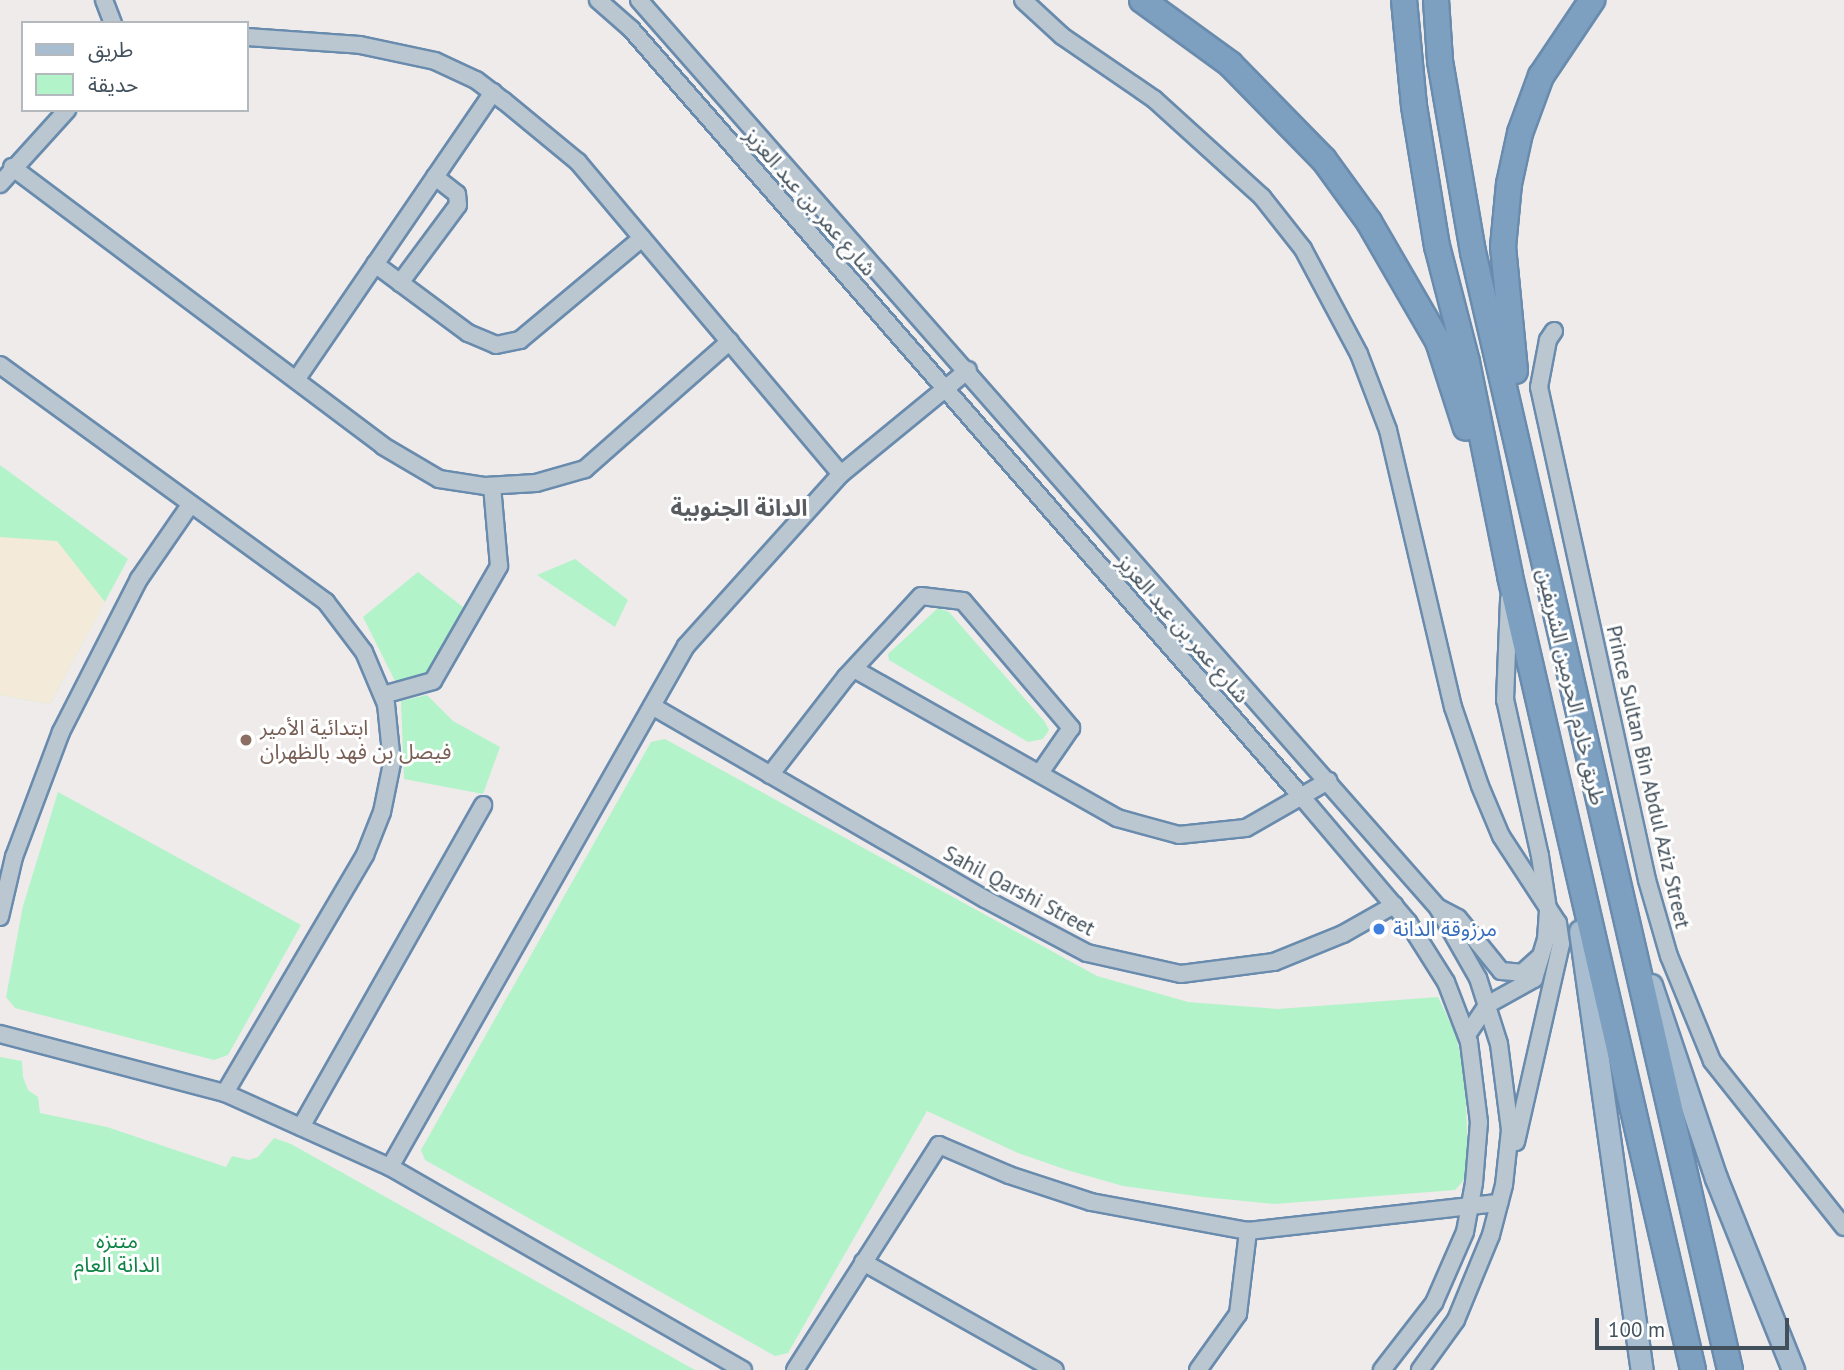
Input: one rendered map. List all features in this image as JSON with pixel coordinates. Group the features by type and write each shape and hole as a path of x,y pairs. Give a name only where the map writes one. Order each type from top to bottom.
{"highway":[{"path":"1142,0 1230,64 1282,113 1324,160 1369,222 1438,341 1510,576"},
{"name":"طريق خادم الحرمين الشريفين","path":"1404,0 1414,106 1437,246 1467,362 1510,576 1693,1370"},
{"name":"طريق خادم الحرمين الشريفين","path":"1436,0 1440,61 1473,252 1730,1370"},
{"path":"1530,504 1503,247 1509,184 1520,133 1541,76 1592,0"}],"main road":[{"path":"1534,674 1594,1013 1642,1370"},
{"path":"1618,884 1716,1178 1793,1370"}],"street":[{"path":"104,0 112,21"},
{"name":"شارع عمر بن عبد العزيز","path":"598,0 631,29 1301,796 1394,905 1446,982 1467,1035 1479,1122 1470,1204 1465,1232 1434,1303 1399,1354 1382,1370"},
{"path":"639,0 968,370 1438,908 1478,978 1499,1044 1510,1130 1504,1185"},
{"path":"1023,0 1062,36 1154,99 1222,156 1262,197 1303,249 1333,302 1388,430 1453,707 1480,786 1501,836 1558,923 1561,944 1499,1203 1456,1320 1420,1370"},
{"path":"248,37 360,45 435,61 493,92 578,163 841,474"},
{"path":"296,380 493,92"},
{"path":"0,184 12,167 64,112"},
{"path":"12,167 383,446 439,479 492,486 536,483 584,470 730,341"},
{"path":"400,283 458,205 457,194 435,177"},
{"path":"375,264 468,333 496,345 520,340 642,238"},
{"name":"Prince Sultan Bin Abdul Aziz Street","path":"1554,331 1548,340 1539,387 1647,880 1670,956 1712,1061 1844,1227"},
{"path":"0,365 326,602 364,652 383,695 392,763 382,812 370,845 225,1093"},
{"path":"390,1167 686,646 841,474 968,370"},
{"path":"383,695 433,681 499,566 492,486"},
{"path":"0,917 7,854 61,732 100,650 139,579 190,505"},
{"path":"1467,1035 1487,1005 1534,979 1543,954 1548,909 1505,699 1510,576"},
{"path":"770,775 854,669 921,596 963,601 1072,728 1040,773"},
{"path":"854,669 1116,818 1179,835 1246,828 1328,781"},
{"name":"Sahil Qarshi Street","path":"652,706 1087,953 1181,974 1274,961 1343,934 1394,905"},
{"path":"301,1127 483,805"},
{"path":"1438,908 1458,918 1501,971 1522,973 1543,954"},
{"path":"0,1034 225,1093 390,1167 743,1370"},
{"path":"795,1370 939,1144 1009,1175 1091,1202 1248,1231 1470,1204 1499,1203"},
{"path":"1198,1370 1238,1314 1248,1231"},
{"path":"863,1262 1055,1370"}],"green space":[{"path":"0,465 128,559 50,704 0,695"},
{"path":"575,559 628,600 615,627 537,575"},
{"path":"418,572 463,607 430,672 396,683 363,617"},
{"path":"938,608 949,612 1045,722 1049,730 1043,739 1028,742 889,660 888,654"},
{"path":"427,695 453,721 500,747 483,794 404,779 401,701"},
{"path":"665,739 1097,976 1188,1002 1278,1009 1438,997 1456,1035 1465,1076 1468,1159 1464,1180 1455,1190 1275,1204 1203,1197 1123,1186 1067,1170 1018,1153 927,1111 788,1353 775,1356 425,1160 421,1150 651,742"},
{"path":"58,792 301,925 228,1055 214,1060 15,1008 6,997 23,906"},
{"name":"متنزه الدانة العام","path":"0,1057 22,1061 23,1077 28,1090 38,1097 40,1113 107,1127 226,1167 232,1156 249,1160 258,1157 274,1138 291,1144 695,1370 0,1370"}],"sand":[{"path":"0,537 57,541 105,602 50,704 0,695"}],"place":[{"name":"ابتدائية الأمير فيصل بن فهد بالظهران","path":"246,740"},
{"name":"مرزوقة الدانة","path":"1379,929"}],"district":[{"name":"الدانة الجنوبية","path":"739,508"}]}
